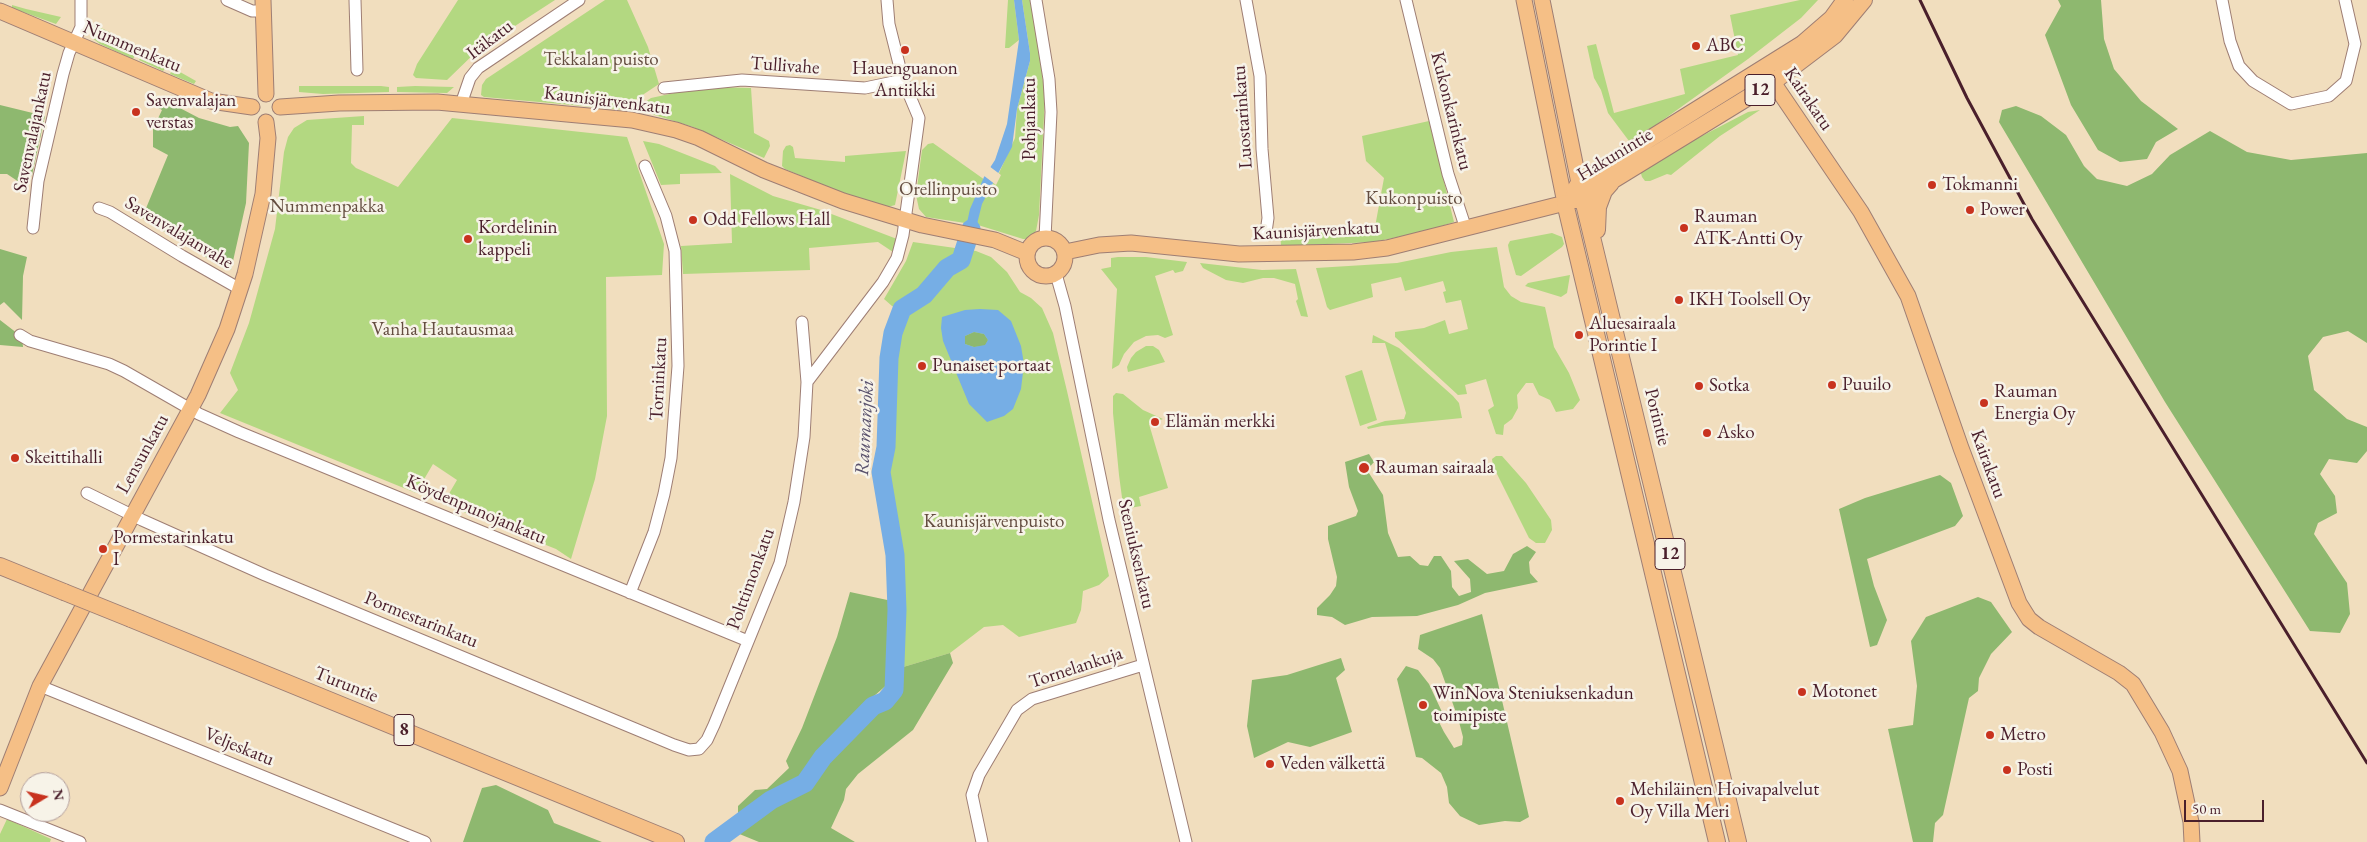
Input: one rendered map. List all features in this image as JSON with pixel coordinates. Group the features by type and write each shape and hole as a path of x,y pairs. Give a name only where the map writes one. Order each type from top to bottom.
{"highway":[{"name":"Hakunintie","path":"1768,76 1832,18 1845,0"},
{"name":"Hakunintie","path":"1565,203 1581,190 1834,35 1864,0"},
{"name":"12","path":"1594,229 1598,207 1610,173"},
{"name":"Porintie","path":"1581,190 1594,229 1600,267 1738,842"},
{"name":"Porintie","path":"1565,203 1717,842"},
{"name":"Turuntie","path":"0,566 676,842"}],"main road":[{"name":"Porintie","path":"1524,0 1565,203"},
{"name":"Porintie","path":"1542,0 1581,190"},
{"path":"263,6 266,94"},
{"name":"Nummenkatu","path":"0,11 73,44 211,101 252,107"},
{"name":"Kairakatu","path":"1768,76 1861,212 1908,296 1961,448 2019,603 2029,619 2039,627 2119,673 2133,684 2162,732 2180,772 2191,822 2192,842"},
{"path":"266,94 276,98 280,107 277,116 266,122 254,116 252,107 255,99 266,94"},
{"name":"Kaunisjärvenkatu","path":"280,107 296,104 401,101 461,104 632,120 676,130 715,144 770,173 843,201 905,221 979,235 1027,253"},
{"name":"Lensunkatu","path":"0,788 40,686 191,410 218,353 240,289 263,194 268,138 266,122"},
{"name":"Kaunisjärvenkatu","path":"1065,252 1099,244 1130,243 1239,254 1353,252 1387,248 1565,203"},
{"path":"1045,238 1055,240 1065,252 1064,264 1056,274 1046,277 1035,273 1028,265 1027,253 1033,243 1045,238"}],"street":[{"name":"Savenvalajankatu","path":"34,228 38,181 63,74 81,27 81,0"},
{"path":"227,0 252,11 263,6"},
{"path":"355,0 357,70"},
{"name":"Itäkatu","path":"461,104 470,78 478,68 579,0"},
{"path":"807,382 884,282 896,258 905,221 919,118 903,80 889,24 887,0"},
{"name":"Pohjankatu","path":"1036,0 1049,79 1051,112 1045,238"},
{"name":"Luostarinkatu","path":"1246,0 1260,76 1262,149 1268,218 1266,232"},
{"name":"Kukonkarinkatu","path":"1406,0 1448,174 1466,229"},
{"path":"2222,0 2230,41 2239,66 2253,81 2291,104 2328,96 2346,81 2355,44 2345,0"},
{"name":"Tullivahe","path":"664,88 742,80 865,88 903,80"},
{"name":"Torninkatu","path":"630,593 654,532 664,494 675,418 678,366 675,251 666,216 645,166"},
{"name":"Savenvalajanvahe","path":"100,208 110,212 240,289"},
{"name":"Steniuksenkatu","path":"1056,274 1065,306 1109,520 1186,842"},
{"name":"Polttimonkatu","path":"698,749 707,740 714,725 780,563 794,502 804,437 807,382 802,322"},
{"name":"Köydenpunojankatu","path":"20,335 30,341 124,371 191,410 239,432 748,641"},
{"name":"Pormestarinkatu","path":"87,493 265,575 674,745 689,750 698,749"},
{"name":"Tornelankuja","path":"982,842 972,794 979,775 1017,710 1032,699 1143,665"},
{"name":"Veljeskatu","path":"40,686 425,842"},
{"path":"0,810 80,842"}],"green space":[{"path":"458,0 555,0 478,50 447,80 416,78 413,75 417,64"},
{"name":"Tekkalan puisto","path":"605,0 627,0 648,47 659,84 632,102 627,110 484,97 481,95 482,85 486,79"},
{"path":"1008,0 1014,0 1019,40 1009,48 1005,48"},
{"name":"Orellinpuisto","path":"1022,0 1032,0 1045,96 1039,215 1036,231 1029,239 1023,239 978,225 926,217 919,209 916,195 922,150 928,144 933,143 992,185 999,173 1015,138 1017,109 1030,61"},
{"path":"1800,0 1818,0 1801,18 1748,59 1656,125 1629,141 1608,113 1601,90 1594,78 1587,46 1596,44 1614,113 1685,94 1680,69 1738,55 1730,15"},
{"path":"2058,0 2101,0 2104,39 2114,69 2141,101 2178,129 2156,142 2147,159 2120,162 2098,150 2071,105 2045,35 2061,6"},
{"path":"12,5 61,17 56,24 12,8"},
{"path":"89,22 140,47 133,59 100,44 91,37"},
{"path":"145,50 169,64 163,71 139,60"},
{"path":"173,68 196,81 194,84 170,74"},
{"path":"299,86 381,86 389,87 389,92 323,94 299,92"},
{"path":"397,87 454,87 447,93 397,92"},
{"path":"715,87 751,88 754,133 769,141 770,146 764,158 693,127 639,110 642,104 651,98 688,90"},
{"path":"155,95 199,118 230,127 238,126 249,143 246,203 231,270 225,269 142,218 168,155 153,147 153,129 162,110 150,103"},
{"path":"0,105 45,116 32,175 19,182 7,174 0,174"},
{"path":"2016,106 2041,116 2066,135 2084,166 2097,179 2127,186 2152,174 2170,155 2210,131 2247,152 2291,160 2367,153 2367,343 2348,331 2323,337 2308,356 2314,390 2347,419 2367,427 2367,451 2357,463 2329,459 2320,474 2335,496 2337,513 2318,523 2314,534 2347,583 2350,614 2340,633 2310,631 2165,402 1999,122 2002,110"},
{"path":"1760,110 1720,136 1671,175 1667,174 1650,181 1645,181 1642,177 1640,170 1669,153 1748,112"},
{"name":"Vanha Hautausmaa","path":"364,116 364,125 352,125 351,163 356,168 398,187 452,118 627,137 664,244 662,275 606,277 607,416 595,479 571,559 556,549 443,504 457,480 433,464 416,493 220,413 238,390 230,373 249,323 275,229 284,152 288,137 294,128 307,120"},
{"name":"Kukonpuisto","path":"1429,121 1454,222 1426,231 1374,242 1281,246 1280,229 1375,227 1384,178 1366,161 1362,136"},
{"path":"643,141 659,144 715,166 722,173 680,174 680,184 661,185"},
{"path":"790,145 793,147 795,158 845,162 845,156 906,151 895,205 888,207 856,199 785,169 782,166 783,151 786,146"},
{"path":"730,174 773,196 821,210 897,239 893,252 878,242 809,248 810,270 683,274 681,246 732,243"},
{"path":"1552,233 1562,237 1564,244 1562,247 1521,276 1516,275 1509,251 1508,245 1510,241"},
{"name":"Kaunisjärvenpuisto","path":"913,242 976,251 991,257 1007,272 1020,292 1031,298 1042,308 1053,333 1109,576 1099,585 1083,591 1081,610 1076,623 1019,637 1003,625 984,627 950,653 900,668 900,573 886,478 890,443 895,340 908,313 892,306 884,299 906,261"},
{"path":"1497,247 1504,287 1511,296 1521,302 1545,307 1554,347 1569,373 1580,400 1573,409 1556,412 1550,400 1539,395 1533,383 1526,383 1517,395 1518,408 1512,419 1504,425 1503,435 1496,434 1488,410 1494,406 1486,379 1465,385 1467,394 1458,395 1395,337 1395,332 1424,328 1445,320 1449,334 1468,329 1461,300 1446,303 1443,292 1446,291 1443,281 1405,291 1401,277 1371,284 1373,297 1330,310 1327,307 1316,268 1397,263 1451,252"},
{"path":"0,249 27,257 23,276 22,320 4,302 0,305"},
{"path":"1146,257 1187,262 1183,271 1175,273 1173,270 1155,276 1173,335 1165,338 1158,335 1146,336 1134,342 1124,354 1119,365 1112,369 1117,289 1101,269 1111,267 1111,258"},
{"path":"1200,263 1262,270 1296,269 1308,317 1301,316 1296,301 1298,299 1295,284 1274,278 1263,278 1243,283 1226,280 1203,268"},
{"path":"1570,275 1567,293 1561,297 1525,286 1528,283"},
{"path":"0,320 22,337 23,347 0,345"},
{"path":"974,332 984,334 988,340 985,346 974,347 965,344 965,336"},
{"path":"1373,335 1399,348 1453,396 1459,403 1462,418 1368,429 1367,427 1385,421 1404,419 1406,413 1385,343 1372,343"},
{"path":"1146,346 1153,346 1159,350 1165,362 1128,372 1127,367 1131,358 1136,352"},
{"path":"1362,370 1377,420 1360,426 1345,376"},
{"path":"1116,393 1123,394 1143,410 1163,419 1149,424 1168,488 1139,497 1141,506 1130,508 1123,505 1119,475 1113,413 1113,396"},
{"path":"1369,454 1374,462 1367,470 1383,495 1388,533 1398,557 1410,556 1420,565 1428,566 1434,556 1441,556 1451,571 1452,587 1459,596 1471,592 1470,579 1454,561 1468,559 1487,574 1504,571 1513,554 1527,546 1536,552 1529,562 1530,573 1538,582 1485,593 1458,605 1417,616 1372,617 1345,625 1332,617 1317,615 1317,608 1336,586 1337,577 1328,539 1328,526 1356,516 1358,511 1349,487 1345,462"},
{"path":"1496,456 1502,456 1526,483 1551,520 1552,530 1545,543 1536,543 1529,538 1493,466 1492,459"},
{"path":"1940,475 1951,483 1963,516 1955,526 1867,559 1874,586 1887,620 1877,645 1870,647 1839,509 1865,498"},
{"path":"850,592 892,601 889,683 866,703 829,742 800,779 767,796 738,816 738,806 755,790 767,789 789,768 786,761 802,728 837,637"},
{"path":"1978,597 1991,602 2012,632 1991,654 1979,678 1978,691 1969,698 1943,815 1935,823 1933,842 1913,842 1888,729 1913,725 1917,686 1911,641 1926,617"},
{"path":"1482,614 1529,817 1520,822 1505,821 1479,825 1460,816 1449,803 1447,787 1441,773 1422,758 1416,757 1397,679 1406,666 1418,670 1429,684 1442,712 1439,722 1444,732 1454,748 1462,745 1463,737 1458,718 1440,668 1433,659 1418,649 1420,635"},
{"path":"950,653 953,663 913,730 858,774 846,789 844,800 831,828 855,842 759,842 737,833 785,795 809,786 827,758 860,730 869,713 889,708 897,698 900,668"},
{"path":"1341,658 1345,670 1336,678 1352,732 1310,747 1288,742 1254,758 1247,726 1252,680 1287,675"},
{"path":"496,785 548,810 554,823 602,842 463,842 482,788"},
{"path":"7,819 51,839 50,842 0,842 0,834"}],"water":[{"path":"1014,0 1022,0 1030,61 1017,109 1012,147 982,204 971,248 964,254 963,241 970,209 984,177 995,160 1007,124 1019,40"},
{"path":"965,310 998,310 1011,321 1021,346 1024,364 1021,389 1013,409 1004,416 987,422 969,404 943,341 942,317","holes":["974,332 984,334 988,340 985,345 974,347 965,344 965,336"]}],"pier":[{"path":"989,166 1001,175 996,185 983,175"},
{"path":"964,225 979,228 973,249 961,248 960,241"}],"waterway":[{"name":"Raumanjoki","path":"714,842 771,800 805,783 823,757 873,706 885,701 894,690 897,610 895,555 881,472 886,447 889,358 893,333 902,309 924,295 947,268 961,260 971,229"}],"railway":[{"path":"1920,0 1967,98 2032,219 2367,763"}],"place":[{"name":"ABC","path":"1696,46"},
{"name":"Hauenguanon Antiikki","path":"905,50"},
{"name":"Savenvalajan verstas","path":"136,112"},
{"name":"Tokmanni","path":"1932,185"},
{"name":"Power","path":"1970,210"},
{"name":"Odd Fellows Hall","path":"693,220"},
{"name":"Rauman ATK-Antti Oy","path":"1684,228"},
{"name":"Kordelinin kappeli","path":"468,239"},
{"name":"IKH Toolsell Oy","path":"1679,300"},
{"name":"Aluesairaala Porintie I","path":"1579,335"},
{"name":"Punaiset portaat","path":"922,366"},
{"name":"Puuilo","path":"1832,385"},
{"name":"Sotka","path":"1699,386"},
{"name":"Rauman Energia Oy","path":"1984,403"},
{"name":"Elämän merkki","path":"1155,422"},
{"name":"Asko","path":"1707,433"},
{"name":"Skeittihalli","path":"15,458"},
{"name":"Rauman sairaala","path":"1364,468"},
{"name":"Pormestarinkatu I","path":"103,549"},
{"name":"Motonet","path":"1802,692"},
{"name":"WinNova Steniuksenkadun toimipiste","path":"1423,705"},
{"name":"Metro","path":"1990,735"},
{"name":"Veden välkettä","path":"1270,764"},
{"name":"Posti","path":"2007,770"},
{"name":"Mehiläinen Hoivapalvelut Oy Villa Meri","path":"1620,801"}],"park label":[{"name":"Nummenpakka","path":"327,207"}]}
